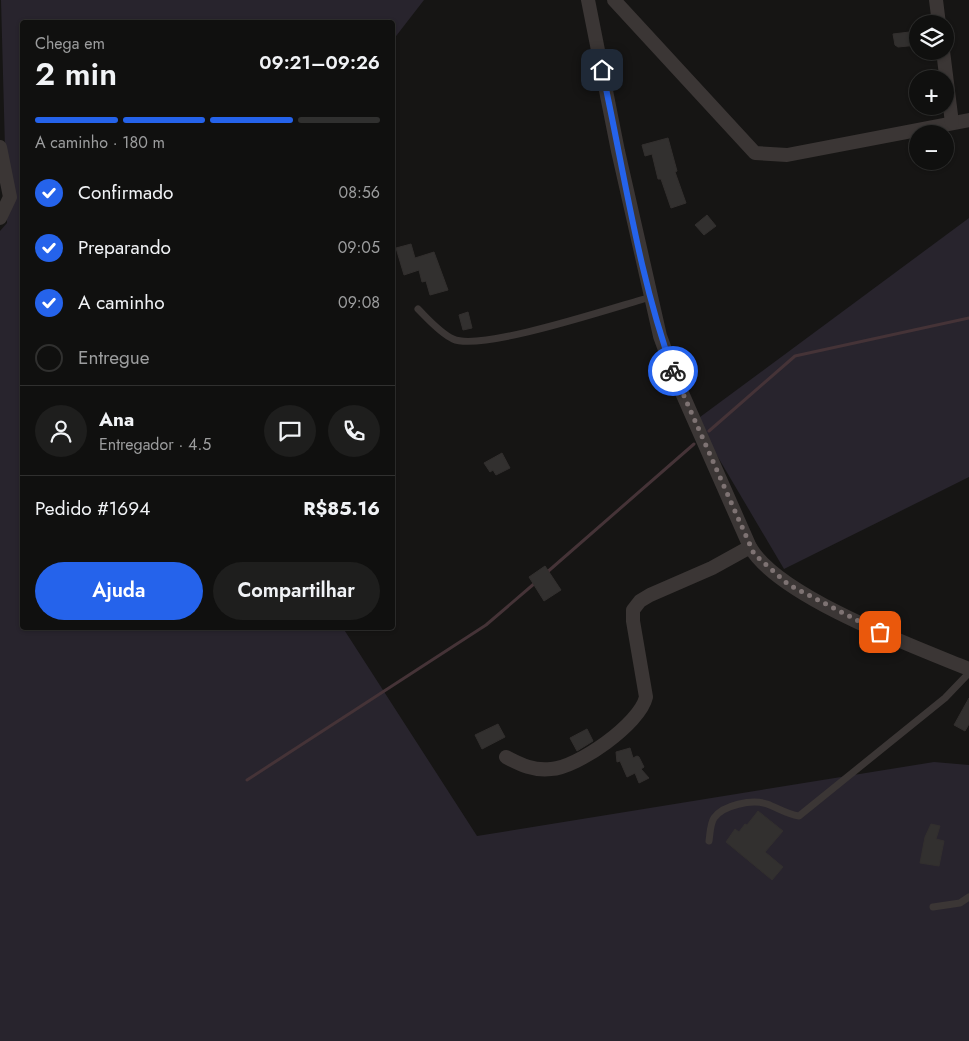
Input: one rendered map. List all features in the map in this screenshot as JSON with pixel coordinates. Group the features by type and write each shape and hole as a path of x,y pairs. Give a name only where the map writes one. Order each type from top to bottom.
{"street":[{"path":"588,0 660,336 675,377 750,547 764,565 789,585 851,618 969,671"},
{"path":"614,0 756,153 787,155 969,120"},
{"path":"936,0 938,15"},
{"path":"944,60 952,123"},
{"path":"0,147 10,197 0,218"},
{"path":"506,757 524,766 540,770 572,765 607,741 638,714 646,697 633,621 633,610 650,595 712,568 750,547"}],"lane":[{"path":"418,309 454,339 479,342 520,334 651,297"},
{"path":"709,841 713,819 721,811 750,800 767,804 788,815 799,816 945,698 969,671"},
{"path":"933,908 960,903 969,897"}],"shaded area":[{"path":"1,0 424,0 395,37 395,20 20,20 20,630 344,630 477,836 934,762 969,765 969,1041 0,1041 0,231 7,223"},
{"path":"969,218 969,477 784,569 696,420"}],"building":[{"path":"909,32 909,46 898,47 895,45 893,34"},
{"path":"668,138 677,171 675,172 686,203 671,208 661,179 658,179 652,154 645,156 642,145"},
{"path":"707,215 716,226 704,235 695,225"},
{"path":"411,244 415,258 434,252 448,290 430,295 426,281 422,282 419,270 404,275 396,248"},
{"path":"468,312 472,328 463,330 459,315"},
{"path":"502,453 510,468 496,475 493,470 490,472 484,463"},
{"path":"545,566 561,590 544,601 529,577"},
{"path":"969,698 969,724 965,731 954,725"},
{"path":"498,724 505,737 482,749 475,735"},
{"path":"587,729 593,741 577,751 570,738"},
{"path":"630,748 633,758 639,757 644,767 641,769 649,778 639,783 635,773 627,777 620,761 617,762 616,752"},
{"path":"758,811 783,831 765,852 783,867 772,880 726,842 735,829 739,832"},
{"path":"931,824 940,826 936,839 944,841 939,866 920,863 925,837"}],"waterway":[{"path":"709,431 795,356 969,318"},
{"path":"545,574 694,444"},
{"path":"247,780 486,625 535,583"}],"way so far":[{"path":"673,371 747,542 754,554 764,565 789,585 880,632"}],"route":[{"path":"602,70 618,151 660,336 673,371"}]}
